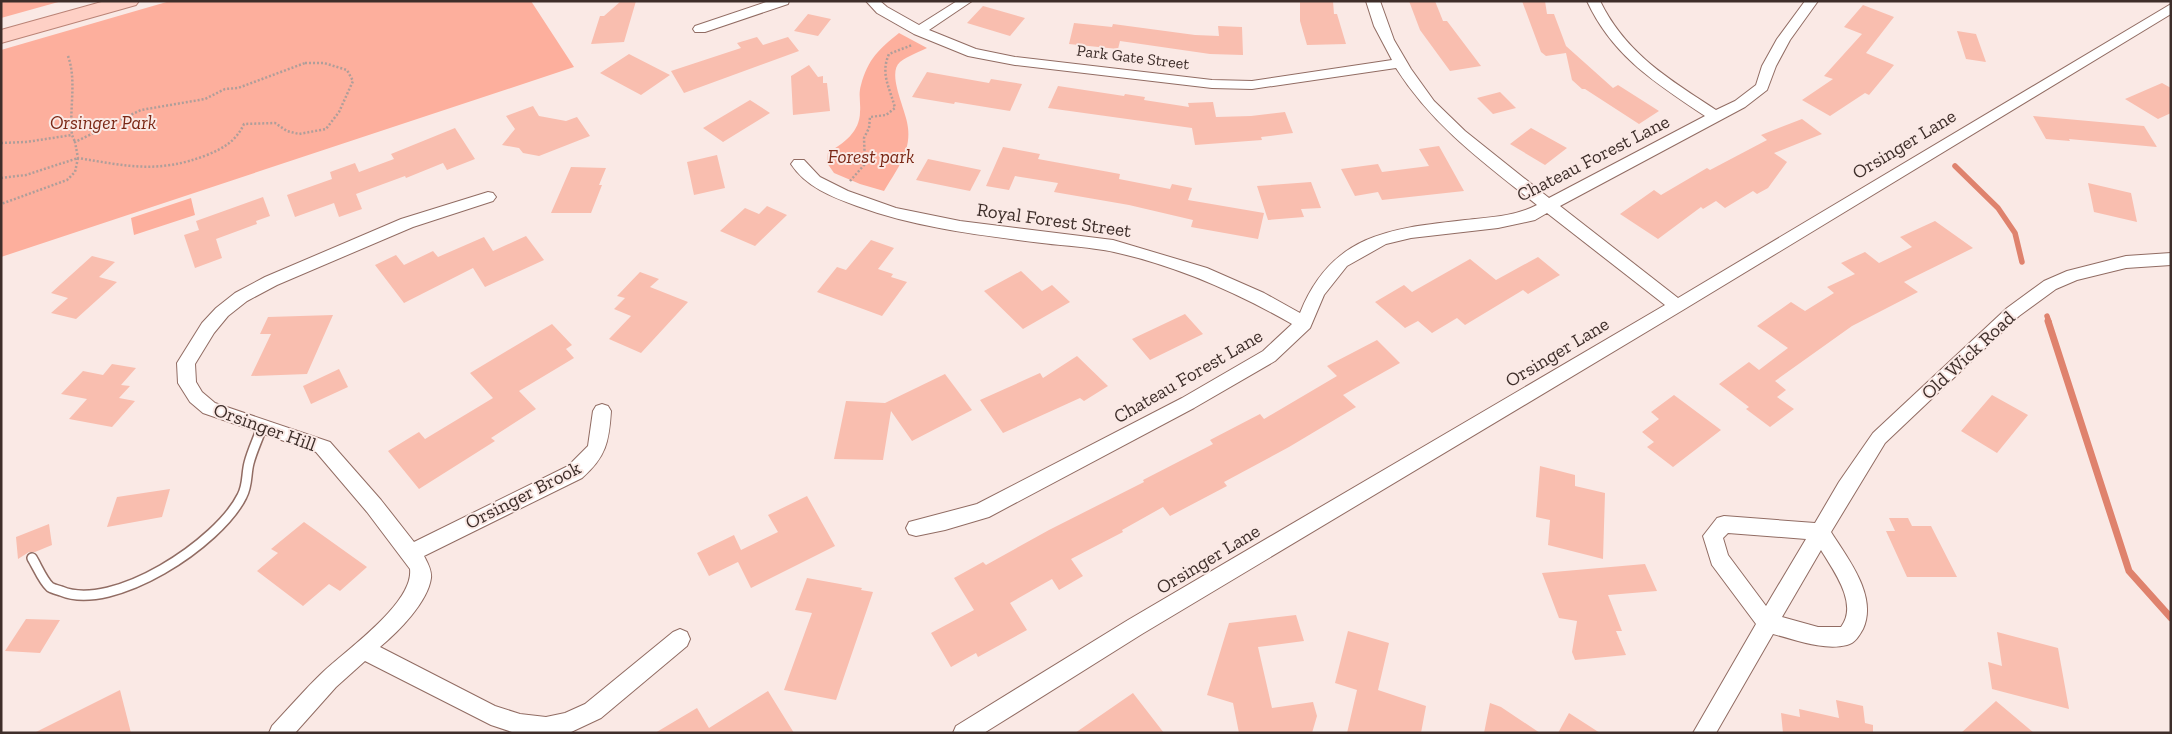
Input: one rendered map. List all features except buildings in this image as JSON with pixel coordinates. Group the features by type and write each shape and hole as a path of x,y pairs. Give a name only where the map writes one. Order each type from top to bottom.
{"main road":[{"path":"1,37 129,1"}],"street":[{"path":"700,28 784,1"},
{"name":"Park Gate Street","path":"872,1 882,10 919,32 973,53 1015,61 1212,84 1252,85 1402,63"},
{"path":"919,32 966,1"},
{"path":"1373,1 1378,21 1414,85 1429,105 1466,140 1677,306"},
{"path":"1593,1 1615,39 1629,54 1648,70 1716,117"},
{"name":"Chateau Forest Lane","path":"916,528 982,511 1145,425 1269,356 1304,323 1316,293 1341,262 1381,239 1411,232 1529,216 1740,104 1762,87 1769,66 1784,39 1812,1"},
{"name":"Orsinger Lane","path":"964,733 1135,627 1677,306 2171,8"},
{"name":"Royal Forest Street","path":"799,164 815,181 840,194 893,213 925,221 1113,246 1201,272 1258,297 1304,323"},
{"name":"Orsinger Hill","path":"280,733 329,680 365,650 394,622 416,592 421,578 420,569 410,552 374,506 323,446 209,408 196,397 187,383 186,363 208,328 222,312 241,297 271,281 407,223 488,197"},
{"name":"Old Wick Road","path":"1704,733 1846,488 1879,438 2013,312 2050,285 2073,274 2126,262 2171,259"},
{"name":"Orsinger Brook","path":"410,552 575,472 588,462 599,447 602,411"},
{"path":"1724,524 1820,532 1851,584 1857,602 1856,622 1846,636 1818,636 1767,623 1719,559 1713,536 1724,524"},
{"path":"365,650 491,716 520,724 546,727 567,723 594,711 680,639"}],"lane":[{"path":"32,558 50,587 66,594 85,596 126,588 151,576 194,549 227,517 242,497 247,484 249,463 262,427"}],"path":[{"path":"840,194 865,164 864,138 868,128 868,120 870,117 886,115 895,108 892,93 883,75 884,64 889,54 934,38"},
{"path":"1,204 67,180 76,172 78,158 70,119 73,70 68,56"},
{"path":"1,178 26,175 78,158 118,165 156,168 192,160 237,138 244,124 274,123 286,133 300,134 326,129 339,112 353,81 347,70 324,63 305,63 238,88 225,89 205,98 141,110 75,142"},
{"path":"1,143 26,142 72,135"}],"green space":[{"path":"1,1 62,1 1,18"},
{"name":"Orsinger Park","path":"170,1 531,1 574,67 1,257 1,50"},
{"name":"Forest park","path":"899,33 927,48 903,60 896,68 896,84 907,121 908,137 902,161 884,191 860,184 834,173 827,163 828,152 845,141 854,131 859,119 860,89 867,68 875,55"},
{"path":"191,198 195,215 134,235 131,218"}],"waterway":[{"path":"1955,166 1998,208 2015,233 2022,262"},
{"path":"2047,316 2049,322"},
{"path":"2048,321 2129,571 2171,618"}]}
